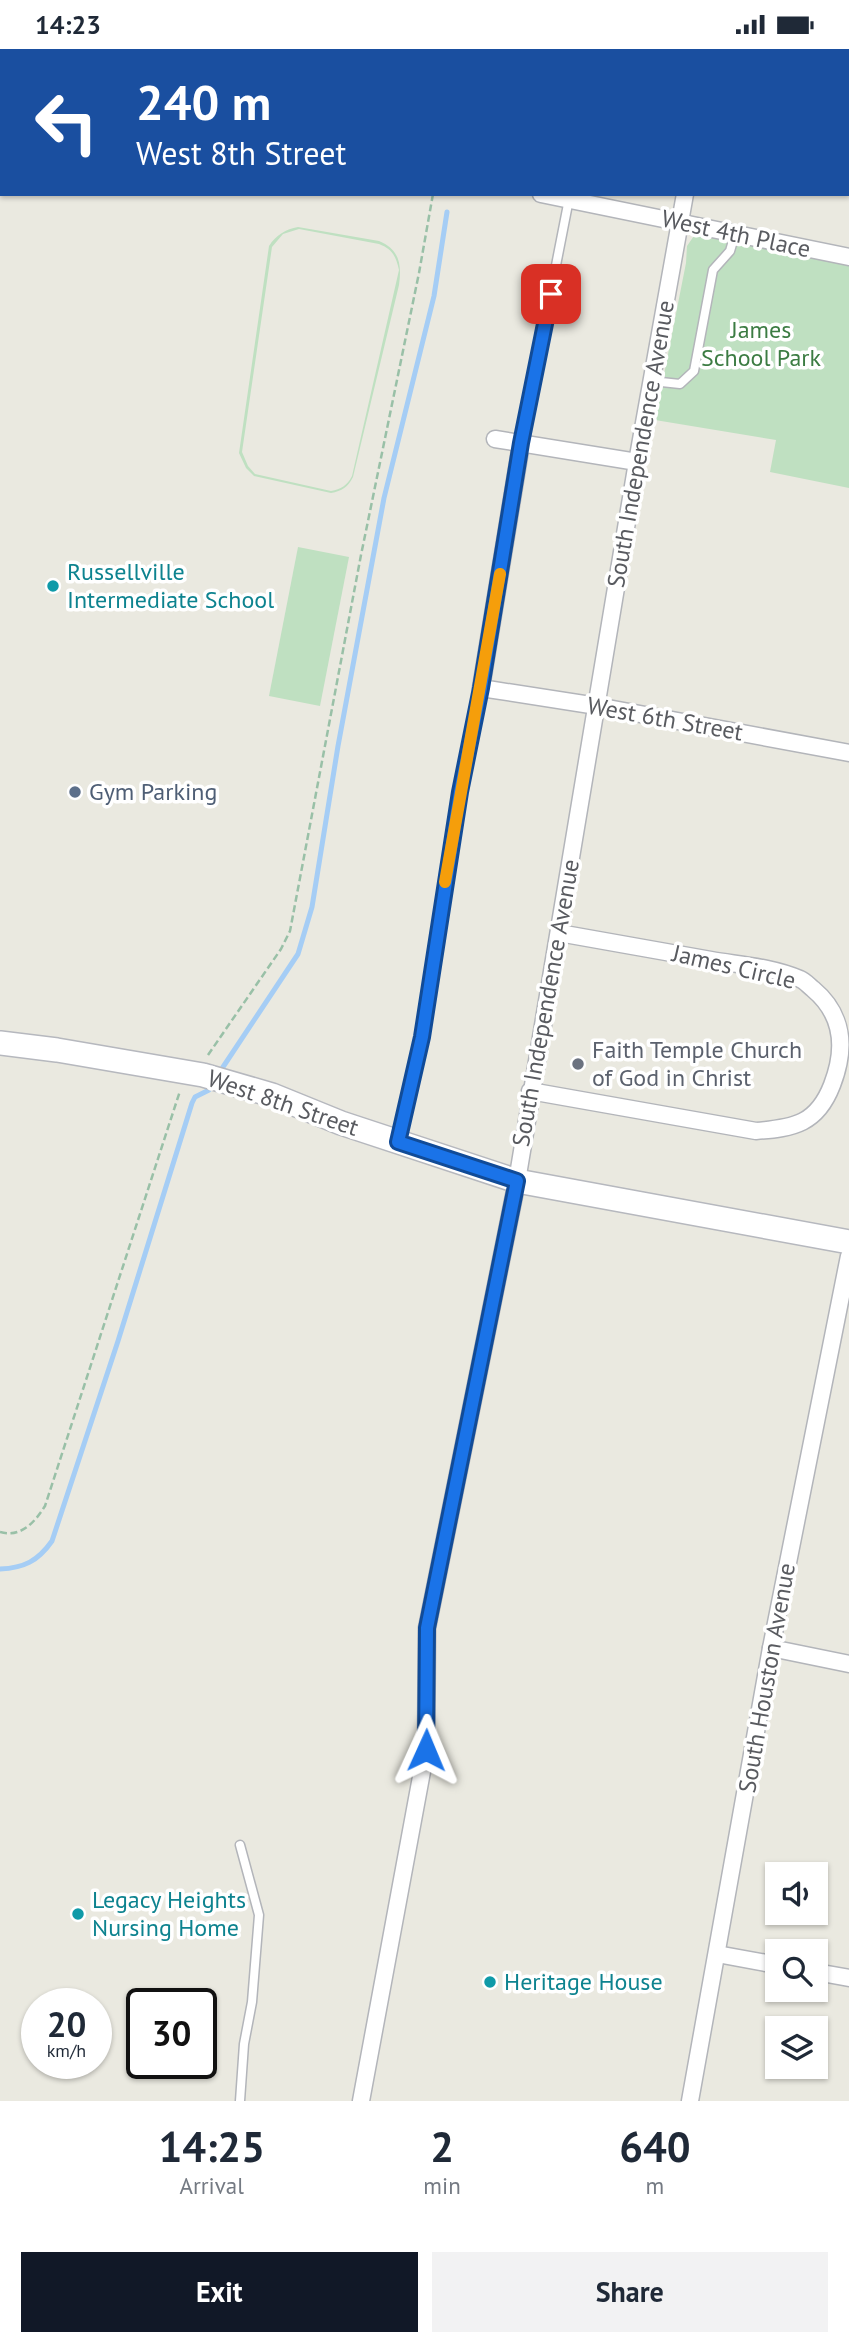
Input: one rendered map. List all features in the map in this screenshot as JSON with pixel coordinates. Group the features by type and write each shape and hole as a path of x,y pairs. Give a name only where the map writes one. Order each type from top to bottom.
{"street":[{"name":"South Independence Avenue","path":"361,2101 426,1750 427,1628 517,1181 530,1090 685,196"},
{"name":"West 4th Place","path":"570,197 680,223 849,257"},
{"path":"495,439 637,463"},
{"path":"481,688 521,443"},
{"name":"West 6th Street","path":"481,688 597,706 849,753"},
{"name":"James Circle","path":"530,1090 756,1131 780,1129 797,1126 819,1111 831,1087 839,1061 840,1032 833,1010 801,980 760,968 559,933"},
{"name":"West 8th Street","path":"0,1043 194,1073 272,1095 341,1123 517,1181 849,1242"},
{"name":"South Houston Avenue","path":"690,2101 771,1648 849,1256"},
{"path":"771,1648 849,1664"},
{"path":"717,1954 765,1963"},
{"path":"828,1974 849,1978"}],"lane":[{"path":"521,443 570,197"},
{"path":"652,381 680,384 694,371 713,270 730,251 735,234"},
{"path":"398,1142 422,1037 460,792 481,688"},
{"path":"240,1845 259,1915 240,2101"}],"path":[{"path":"0,1532 6,1534 24,1530 39,1517 45,1506 180,1091 219,1041 290,932 433,196"}],"green space":[{"path":"298,227 379,241 395,253 400,270 399,285 353,477 344,488 331,493 254,476 246,468 239,453 269,246 285,231","holes":["299,229 379,244 393,254 399,270 352,476 343,487 331,491 255,474 242,452 272,247 283,234"]},
{"name":"James School Park","path":"696,233 849,264 849,488 770,472 776,440 655,420 687,246"},
{"path":"298,547 349,557 320,706 269,696"}],"waterway":[{"path":"223,1067 298,954 312,907 338,746 384,498 434,296 447,212"},
{"path":"0,1569 30,1562 52,1541 192,1103 195,1097 209,1090"}],"slow traffic":[{"path":"445,882 500,574"}],"place":[{"name":"Russellville Intermediate School","path":"53,586"},
{"name":"Gym Parking","path":"75,792"},
{"name":"Faith Temple Church of God in Christ","path":"578,1064"},
{"name":"Legacy Heights Nursing Home","path":"78,1914"},
{"name":"Heritage House","path":"490,1982"}],"route":[{"path":"426,1750 427,1628 517,1181 398,1142 422,1037 466,756 481,688 521,443 551,294"}]}
